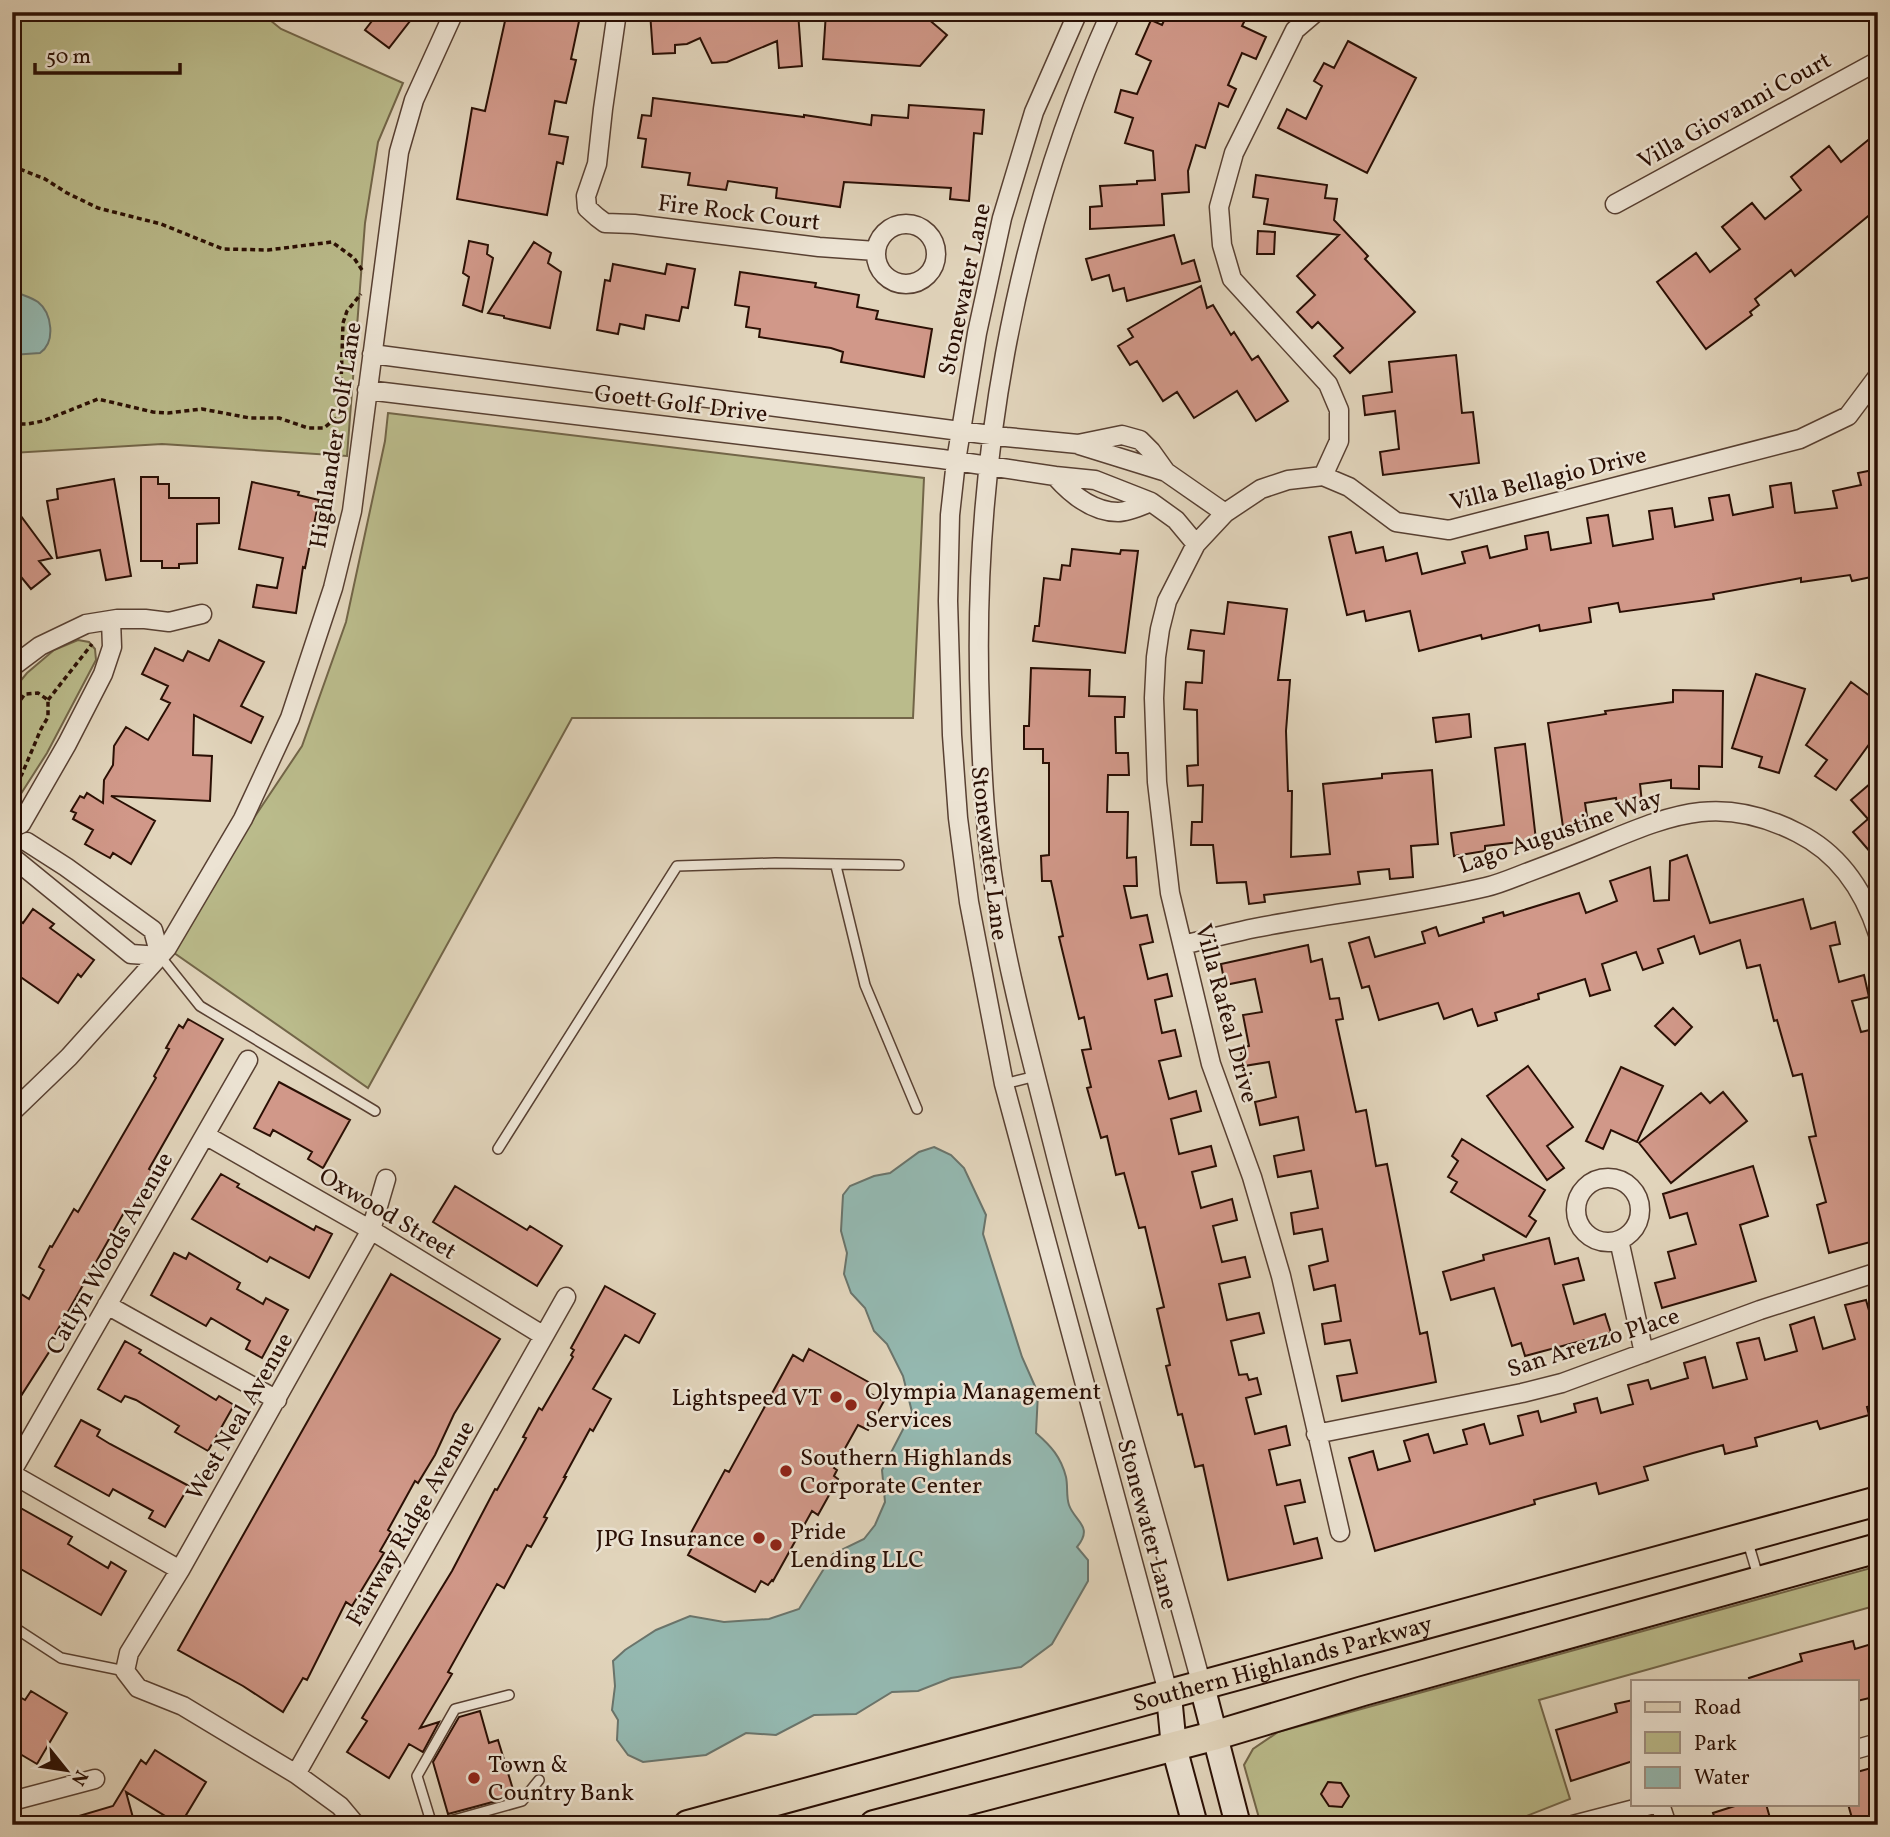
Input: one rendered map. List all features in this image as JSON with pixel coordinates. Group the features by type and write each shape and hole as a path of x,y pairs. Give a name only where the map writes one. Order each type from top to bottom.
{"main road":[{"name":"Southern Highlands Parkway","path":"688,1825 1878,1501"},
{"name":"Southern Highlands Parkway","path":"874,1825 1174,1747 1363,1691 1878,1548"},
{"path":"1202,1686 1238,1825"},
{"path":"1169,1696 1174,1747 1195,1825"}],"street":[{"name":"Highlander Golf Lane","path":"12,1112 69,1057 167,948 243,819 295,707 330,600 358,474 399,152 414,100 454,12"},
{"name":"Fire Rock Court","path":"617,12 597,164 586,196 587,208 606,223 876,251"},
{"name":"Stonewater Lane","path":"1078,12 1034,112 1009,196 981,309 960,431 950,515 948,587 955,785 969,902 1004,1084 1169,1696"},
{"name":"Stonewater Lane","path":"1111,12 1073,101 1039,207 1013,316 992,435 978,601 982,765 990,853 1012,982 1079,1248 1202,1686"},
{"path":"1225,513 1261,489 1288,480 1322,476 1339,441 1339,410 1328,384 1232,279 1223,245 1219,207 1234,153 1295,30 1316,12"},
{"name":"Villa Giovanni Court","path":"1615,204 1878,61"},
{"name":"Goett Golf Drive","path":"372,354 1078,444 1166,472 1225,513"},
{"name":"Villa Bellagio Drive","path":"1322,476 1349,486 1396,522 1449,530 1800,439 1848,416 1878,376"},
{"name":"Goett Golf Drive","path":"367,390 1095,480 1151,502 1176,520 1196,544"},
{"path":"1055,476 1068,491 1095,508 1118,512 1151,502"},
{"name":"Villa Rafeal Drive","path":"1225,513 1196,544 1167,601 1156,657 1157,782 1170,893 1211,1065 1252,1177 1281,1276 1340,1532"},
{"path":"12,667 40,646 86,624 145,619 169,622 202,614"},
{"path":"27,842 153,930 160,956 131,954 12,857 23,850 27,842 25,830 17,822 67,744 103,674 111,647 111,620"},
{"name":"Lago Augustine Way","path":"1183,945 1255,929 1490,886 1575,855 1658,820 1688,812 1715,810 1746,814 1787,827 1805,836 1836,859 1860,892 1878,934"},
{"path":"65,899 81,878"},
{"name":"Catlyn Woods Avenue","path":"12,1473 248,1060"},
{"name":"Oxwood Street","path":"205,1135 371,1230 544,1336"},
{"name":"West Neal Avenue","path":"125,1671 129,1653 180,1570 371,1230 386,1180"},
{"path":"1619,1240 1644,1353"},
{"name":"San Arezzo Place","path":"1316,1434 1562,1383 1760,1310 1878,1272"},
{"name":"Fairway Ridge Avenue","path":"296,1774 566,1297"},
{"path":"107,1305 276,1399"},
{"path":"12,1473 180,1570"},
{"path":"125,1671 138,1688 183,1706 296,1774 340,1806 356,1825"},
{"path":"1858,1748 1878,1743"},
{"path":"12,1801 94,1779"},
{"path":"1573,1825 1646,1806"},
{"path":"1661,1806 1667,1825"}],"lane":[{"path":"498,1149 677,866 775,863 836,866 899,864"},
{"path":"836,866 865,985 917,1109"},
{"path":"160,956 200,1006 375,1111"},
{"path":"1004,1084 1035,1076"},
{"path":"1747,1537 1760,1581"},
{"path":"12,1626 61,1657 125,1671"},
{"path":"509,1695 455,1709 417,1776 434,1825 522,1801 539,1780"}],"path":[{"path":"12,166 33,173 98,208 161,224 223,249 268,250 332,242 354,258 364,273 364,281"},
{"path":"12,424 29,425 43,421 98,399 152,412 168,414 202,409 250,418 279,418 308,428 324,428 340,415 343,323 346,311 364,288"},
{"path":"12,790 48,717 48,700 111,620"},
{"path":"12,723 16,706 25,694 38,693 48,700"}],"green space":[{"path":"12,12 260,12 281,29 403,83 378,142 365,223 347,456 162,444 12,453"},
{"path":"388,413 924,478 913,718 572,718 368,1088 167,948 302,746 346,622 385,441"},
{"path":"78,640 89,642 95,649 96,660 47,753 17,800 12,802 12,691 27,673 54,650"},
{"path":"1878,1566 1878,1605 1539,1700 1570,1799 1519,1819 1513,1825 1261,1825 1244,1765 1253,1749 1278,1732"}],"water":[{"path":"12,290 38,302 46,313 50,335 40,353 12,355"},
{"path":"934,1147 951,1155 964,1168 986,1215 983,1234 1022,1357 1038,1393 1036,1433 1055,1452 1064,1470 1069,1505 1084,1529 1082,1540 1077,1547 1088,1560 1088,1581 1052,1644 1021,1667 951,1678 918,1691 892,1692 856,1714 814,1715 776,1735 746,1733 706,1755 643,1762 628,1755 617,1740 618,1720 612,1710 615,1686 613,1661 656,1630 690,1616 724,1622 769,1619 799,1609 833,1554 864,1539 875,1525 885,1502 882,1470 912,1412 903,1376 887,1344 874,1331 865,1308 851,1293 844,1274 847,1253 841,1231 843,1195 850,1186 890,1173 919,1152"}],"building":[{"path":"379,12 417,12 389,48 365,30"},
{"path":"507,12 581,12 571,59 576,60 566,103 555,101 549,134 568,137 563,164 557,162 547,215 457,199 472,108 485,111"},
{"path":"650,12 798,12 802,66 779,68 777,41 727,62 712,63 700,38 687,44 675,45 675,53 653,54"},
{"path":"826,12 920,12 947,35 920,66 823,59"},
{"path":"1168,12 1249,12 1242,26 1266,37 1256,59 1242,53 1228,85 1236,89 1228,107 1219,103 1205,148 1196,145 1188,171 1189,192 1162,194 1164,225 1090,229 1090,207 1102,206 1100,186 1155,180 1153,151 1125,143 1133,118 1115,112 1121,90 1137,94 1151,61 1136,54 1151,20 1162,25"},
{"path":"1348,41 1416,78 1367,173 1278,128 1287,109 1306,119 1322,86 1314,81 1324,63 1334,68"},
{"path":"653,98 871,125 872,115 908,118 909,105 984,110 982,134 974,133 969,201 950,199 951,188 844,182 840,207 776,198 777,188 728,181 726,190 688,185 690,173 642,167 646,139 638,138 642,115 651,116"},
{"path":"1878,132 1878,208 1795,276 1791,270 1755,299 1759,305 1750,312 1752,315 1706,349 1657,282 1696,253 1710,272 1740,249 1722,227 1752,203 1765,219 1801,190 1791,177 1829,146 1841,162"},
{"path":"1256,175 1327,185 1325,198 1337,199 1334,220 1368,256 1365,259 1415,312 1350,373 1334,356 1343,348 1318,322 1312,328 1297,312 1315,295 1297,276 1339,235 1264,224 1268,199 1253,197"},
{"path":"1258,231 1275,232 1274,254 1257,254"},
{"path":"1174,235 1182,264 1194,260 1200,281 1127,301 1124,288 1113,291 1109,275 1092,280 1086,259"},
{"path":"469,241 488,245 487,254 493,258 482,312 463,305 469,277 463,273"},
{"path":"534,242 551,253 548,263 561,272 550,328 488,313"},
{"path":"613,264 665,274 667,264 695,269 688,308 682,307 679,321 646,315 644,329 620,324 618,334 597,330 605,280 610,281"},
{"path":"740,272 816,283 815,287 859,295 857,307 878,311 876,319 932,329 924,377 841,362 843,352 831,348 759,337 760,329 746,327 749,307 735,305"},
{"path":"1201,286 1207,308 1213,305 1231,335 1234,332 1252,360 1258,356 1288,401 1256,421 1237,391 1194,418 1177,392 1163,401 1137,361 1130,365 1118,346 1133,337 1128,329"},
{"path":"1456,355 1462,413 1473,412 1479,463 1383,475 1380,452 1399,449 1395,411 1365,415 1363,396 1392,392 1389,362"},
{"path":"1878,469 1876,576 1852,581 1850,575 1801,582 1801,578 1713,594 1714,599 1620,612 1618,603 1589,608 1591,622 1540,631 1539,625 1482,639 1481,635 1419,651 1410,611 1366,621 1364,611 1347,615 1329,537 1351,532 1356,553 1383,547 1386,561 1417,553 1422,574 1465,563 1462,552 1487,546 1490,558 1527,549 1525,536 1548,532 1551,550 1591,543 1587,518 1608,515 1613,546 1653,539 1649,511 1672,508 1675,527 1713,520 1709,498 1729,495 1733,515 1773,507 1770,486 1791,483 1795,513 1837,508 1833,491 1861,485 1858,473"},
{"path":"141,477 158,477 158,484 169,484 169,498 219,498 219,523 197,524 197,563 179,564 179,568 162,568 162,561 141,561"},
{"path":"114,479 131,576 106,580 100,550 57,558 47,501 58,499 57,489"},
{"path":"252,482 299,492 298,495 319,500 305,568 303,567 296,613 253,607 257,585 277,588 283,558 239,549"},
{"path":"12,504 52,558 39,561 50,574 31,589 12,566"},
{"path":"1072,549 1120,554 1121,550 1138,551 1125,653 1033,641 1035,626 1039,626 1044,578 1060,580 1062,565 1070,566"},
{"path":"1228,602 1287,609 1278,680 1290,680 1286,731 1288,791 1292,791 1291,857 1330,854 1323,784 1382,778 1382,774 1432,770 1438,844 1411,846 1413,877 1390,879 1389,869 1358,872 1360,884 1264,895 1265,902 1249,904 1246,882 1217,883 1213,845 1191,845 1192,822 1202,822 1203,785 1188,786 1187,766 1198,765 1197,710 1184,709 1186,682 1202,683 1204,651 1188,649 1191,630 1224,634"},
{"path":"219,640 264,662 241,706 263,717 251,743 194,715 193,755 212,756 210,801 111,796 155,821 131,864 113,853 110,858 85,844 93,830 73,819 76,813 71,811 80,796 84,798 87,793 103,803 104,780 113,765 114,746 126,727 148,740 170,703 161,699 168,686 142,674 155,648 183,661 188,651 209,661"},
{"path":"1031,668 1090,670 1089,696 1125,697 1124,717 1115,717 1116,753 1128,753 1129,775 1108,775 1107,812 1128,812 1127,858 1136,857 1137,886 1124,886 1131,918 1147,915 1153,942 1140,945 1148,979 1167,974 1172,996 1155,1000 1162,1033 1175,1030 1181,1056 1159,1061 1169,1099 1196,1091 1201,1111 1171,1119 1179,1154 1211,1146 1216,1166 1192,1172 1201,1208 1232,1199 1237,1220 1213,1226 1222,1262 1245,1257 1250,1277 1219,1284 1227,1320 1259,1313 1264,1333 1231,1341 1239,1375 1247,1374 1249,1380 1257,1378 1261,1394 1246,1398 1255,1434 1286,1426 1290,1445 1269,1450 1277,1485 1300,1480 1305,1502 1285,1506 1294,1544 1317,1538 1322,1558 1228,1580 1203,1465 1195,1467 1182,1414 1178,1415 1166,1366 1170,1365 1157,1309 1164,1307 1145,1227 1139,1228 1124,1173 1116,1175 1107,1136 1101,1138 1087,1088 1091,1087 1082,1050 1091,1049 1084,1017 1079,1019 1059,937 1063,936 1051,881 1042,881 1041,856 1049,855 1049,763 1043,763 1043,749 1024,749 1024,726 1029,726"},
{"path":"1756,674 1805,689 1779,773 1759,767 1762,757 1732,748"},
{"path":"1851,682 1878,702 1878,732 1836,790 1815,776 1827,760 1806,745"},
{"path":"1673,690 1723,691 1722,767 1699,766 1699,789 1671,788 1671,780 1640,784 1642,803 1617,806 1616,798 1585,803 1588,823 1563,827 1548,723 1606,714 1605,711 1673,702"},
{"path":"1469,714 1471,737 1436,742 1433,718"},
{"path":"1525,744 1536,840 1485,846 1485,851 1454,856 1451,833 1504,825 1495,748"},
{"path":"1878,777 1878,861 1853,832 1868,819 1851,800"},
{"path":"1687,855 1710,923 1803,899 1811,929 1835,922 1840,944 1830,946 1839,982 1864,975 1869,997 1852,1001 1861,1032 1878,1028 1878,1240 1829,1253 1817,1205 1826,1202 1809,1137 1816,1136 1802,1074 1793,1076 1777,1020 1774,1021 1760,965 1747,968 1740,940 1700,954 1694,936 1658,949 1663,963 1643,970 1636,952 1602,964 1610,990 1590,996 1585,979 1538,994 1539,999 1495,1013 1497,1020 1478,1026 1472,1009 1444,1019 1438,1003 1379,1020 1369,986 1362,988 1349,943 1369,937 1375,957 1425,943 1422,932 1436,927 1439,936 1484,922 1483,918 1503,912 1504,916 1579,893 1586,913 1617,901 1610,881 1650,867 1654,901 1669,900 1670,861"},
{"path":"33,909 54,924 50,928 94,960 81,977 78,974 58,1003 12,971 12,915 23,923"},
{"path":"1308,945 1311,962 1322,959 1330,999 1339,998 1343,1019 1336,1020 1356,1112 1366,1110 1376,1166 1387,1164 1420,1334 1427,1332 1436,1382 1342,1401 1337,1376 1357,1373 1350,1340 1325,1344 1322,1324 1341,1321 1335,1285 1314,1290 1309,1266 1328,1261 1322,1229 1294,1234 1291,1213 1318,1208 1311,1171 1278,1177 1274,1156 1304,1150 1298,1117 1260,1125 1255,1102 1276,1097 1269,1062 1244,1066 1240,1048 1249,1046 1243,1015 1262,1012 1255,979 1225,985 1221,964"},
{"path":"1673,1008 1692,1027 1675,1045 1655,1026"},
{"path":"188,1019 223,1039 149,1169 154,1172 130,1211 126,1209 48,1347 51,1349 12,1410 12,1311 21,1294 29,1299 44,1270 39,1267 50,1246 52,1247 74,1209 78,1212 156,1078 154,1076 169,1049 166,1048 179,1025 183,1028"},
{"path":"1528,1066 1573,1127 1547,1146 1564,1168 1547,1180 1487,1096"},
{"path":"1621,1067 1663,1086 1637,1142 1611,1130 1603,1149 1586,1141"},
{"path":"279,1082 350,1120 323,1168 308,1159 312,1152 273,1130 270,1136 254,1128"},
{"path":"1723,1092 1747,1121 1671,1183 1639,1143 1701,1093 1710,1103"},
{"path":"1462,1139 1545,1190 1529,1216 1536,1221 1526,1237 1451,1192 1457,1182 1448,1177 1458,1161 1452,1156"},
{"path":"1753,1166 1768,1216 1740,1225 1756,1281 1662,1308 1655,1283 1675,1278 1668,1252 1696,1244 1687,1213 1670,1218 1663,1194"},
{"path":"221,1174 239,1184 237,1187 314,1230 316,1226 332,1234 309,1278 270,1257 267,1262 192,1219"},
{"path":"455,1186 527,1230 530,1226 562,1246 537,1286 433,1222"},
{"path":"1549,1238 1555,1264 1578,1258 1584,1280 1563,1285 1574,1324 1605,1314 1611,1333 1525,1356 1521,1343 1512,1346 1494,1288 1451,1300 1443,1272 1484,1260 1483,1255"},
{"path":"174,1253 186,1259 189,1253 240,1283 237,1289 263,1304 266,1298 288,1310 262,1358 246,1349 250,1341 211,1318 206,1326 151,1295"},
{"path":"391,1274 500,1339 454,1414 435,1455 418,1483 415,1481 388,1530 391,1532 380,1551 384,1553 352,1606 346,1602 307,1680 303,1678 283,1712 178,1650"},
{"path":"605,1286 655,1314 639,1343 625,1335 593,1389 611,1399 593,1431 590,1429 564,1477 544,1517 547,1518 531,1547 527,1545 504,1588 497,1584 448,1672 452,1674 420,1728 439,1722 423,1752 409,1744 389,1778 347,1752 367,1721 362,1718 452,1571 495,1489 497,1490 526,1438 523,1437 539,1408 542,1410 573,1357 571,1355 574,1350 571,1348"},
{"path":"1866,1300 1878,1342 1878,1404 1867,1407 1869,1415 1820,1429 1817,1421 1755,1438 1757,1446 1725,1454 1723,1445 1693,1453 1644,1467 1648,1480 1599,1494 1596,1483 1534,1500 1535,1504 1375,1551 1349,1458 1373,1451 1378,1470 1410,1461 1404,1441 1428,1434 1434,1453 1467,1444 1463,1430 1484,1424 1490,1444 1523,1435 1518,1416 1538,1411 1541,1422 1576,1412 1574,1404 1597,1398 1601,1413 1633,1404 1628,1385 1648,1380 1651,1389 1688,1378 1684,1363 1705,1357 1713,1388 1747,1379 1737,1343 1759,1338 1765,1360 1797,1351 1790,1325 1814,1317 1823,1349 1855,1339 1845,1305"},
{"path":"125,1341 141,1350 139,1353 216,1400 219,1396 234,1405 208,1451 175,1432 179,1426 136,1400 125,1396 121,1402 98,1389"},
{"name":"Southern Highlands Corporate Center","path":"809,1349 872,1384 867,1392 884,1401 868,1430 858,1425 834,1468 837,1470 834,1476 838,1479 818,1515 812,1511 773,1581 768,1585 761,1581 755,1592 688,1555 694,1544 687,1540 725,1470 729,1472 793,1355 803,1361"},
{"path":"81,1420 100,1430 97,1436 110,1444 189,1486 165,1527 149,1518 153,1511 113,1489 109,1496 55,1466"},
{"path":"17,1506 72,1537 68,1544 108,1568 111,1562 126,1571 101,1615 12,1564 12,1515"},
{"path":"1853,1641 1855,1649 1878,1642 1878,1696 1858,1701 1858,1680 1750,1680 1749,1678 1802,1661 1800,1654"},
{"path":"31,1691 67,1713 37,1764 15,1751 18,1746 12,1743 12,1707 18,1696 25,1700"},
{"path":"1631,1700 1631,1762 1571,1781 1556,1730 1617,1712 1615,1704"},
{"name":"Town & Country Bank","path":"480,1711 489,1743 498,1740 515,1796 448,1814 433,1762 459,1717"},
{"path":"155,1750 206,1782 180,1825 126,1792 135,1825 62,1825 62,1821 113,1806 141,1760 146,1764"},
{"path":"1878,1766 1878,1820 1854,1825 1849,1806 1858,1806 1858,1772"},
{"path":"1328,1782 1341,1783 1349,1796 1342,1807 1329,1806 1321,1794"},
{"path":"1735,1806 1767,1806 1772,1825 1717,1825 1713,1813"}],"place":[{"name":"Lightspeed VT","path":"836,1397"},
{"name":"Olympia Management Services","path":"851,1405"},
{"name":"Southern Highlands Corporate Center","path":"786,1471"},
{"name":"JPG Insurance","path":"759,1538"},
{"name":"Pride Lending LLC","path":"776,1545"},
{"name":"Town & Country Bank","path":"474,1778"}]}
